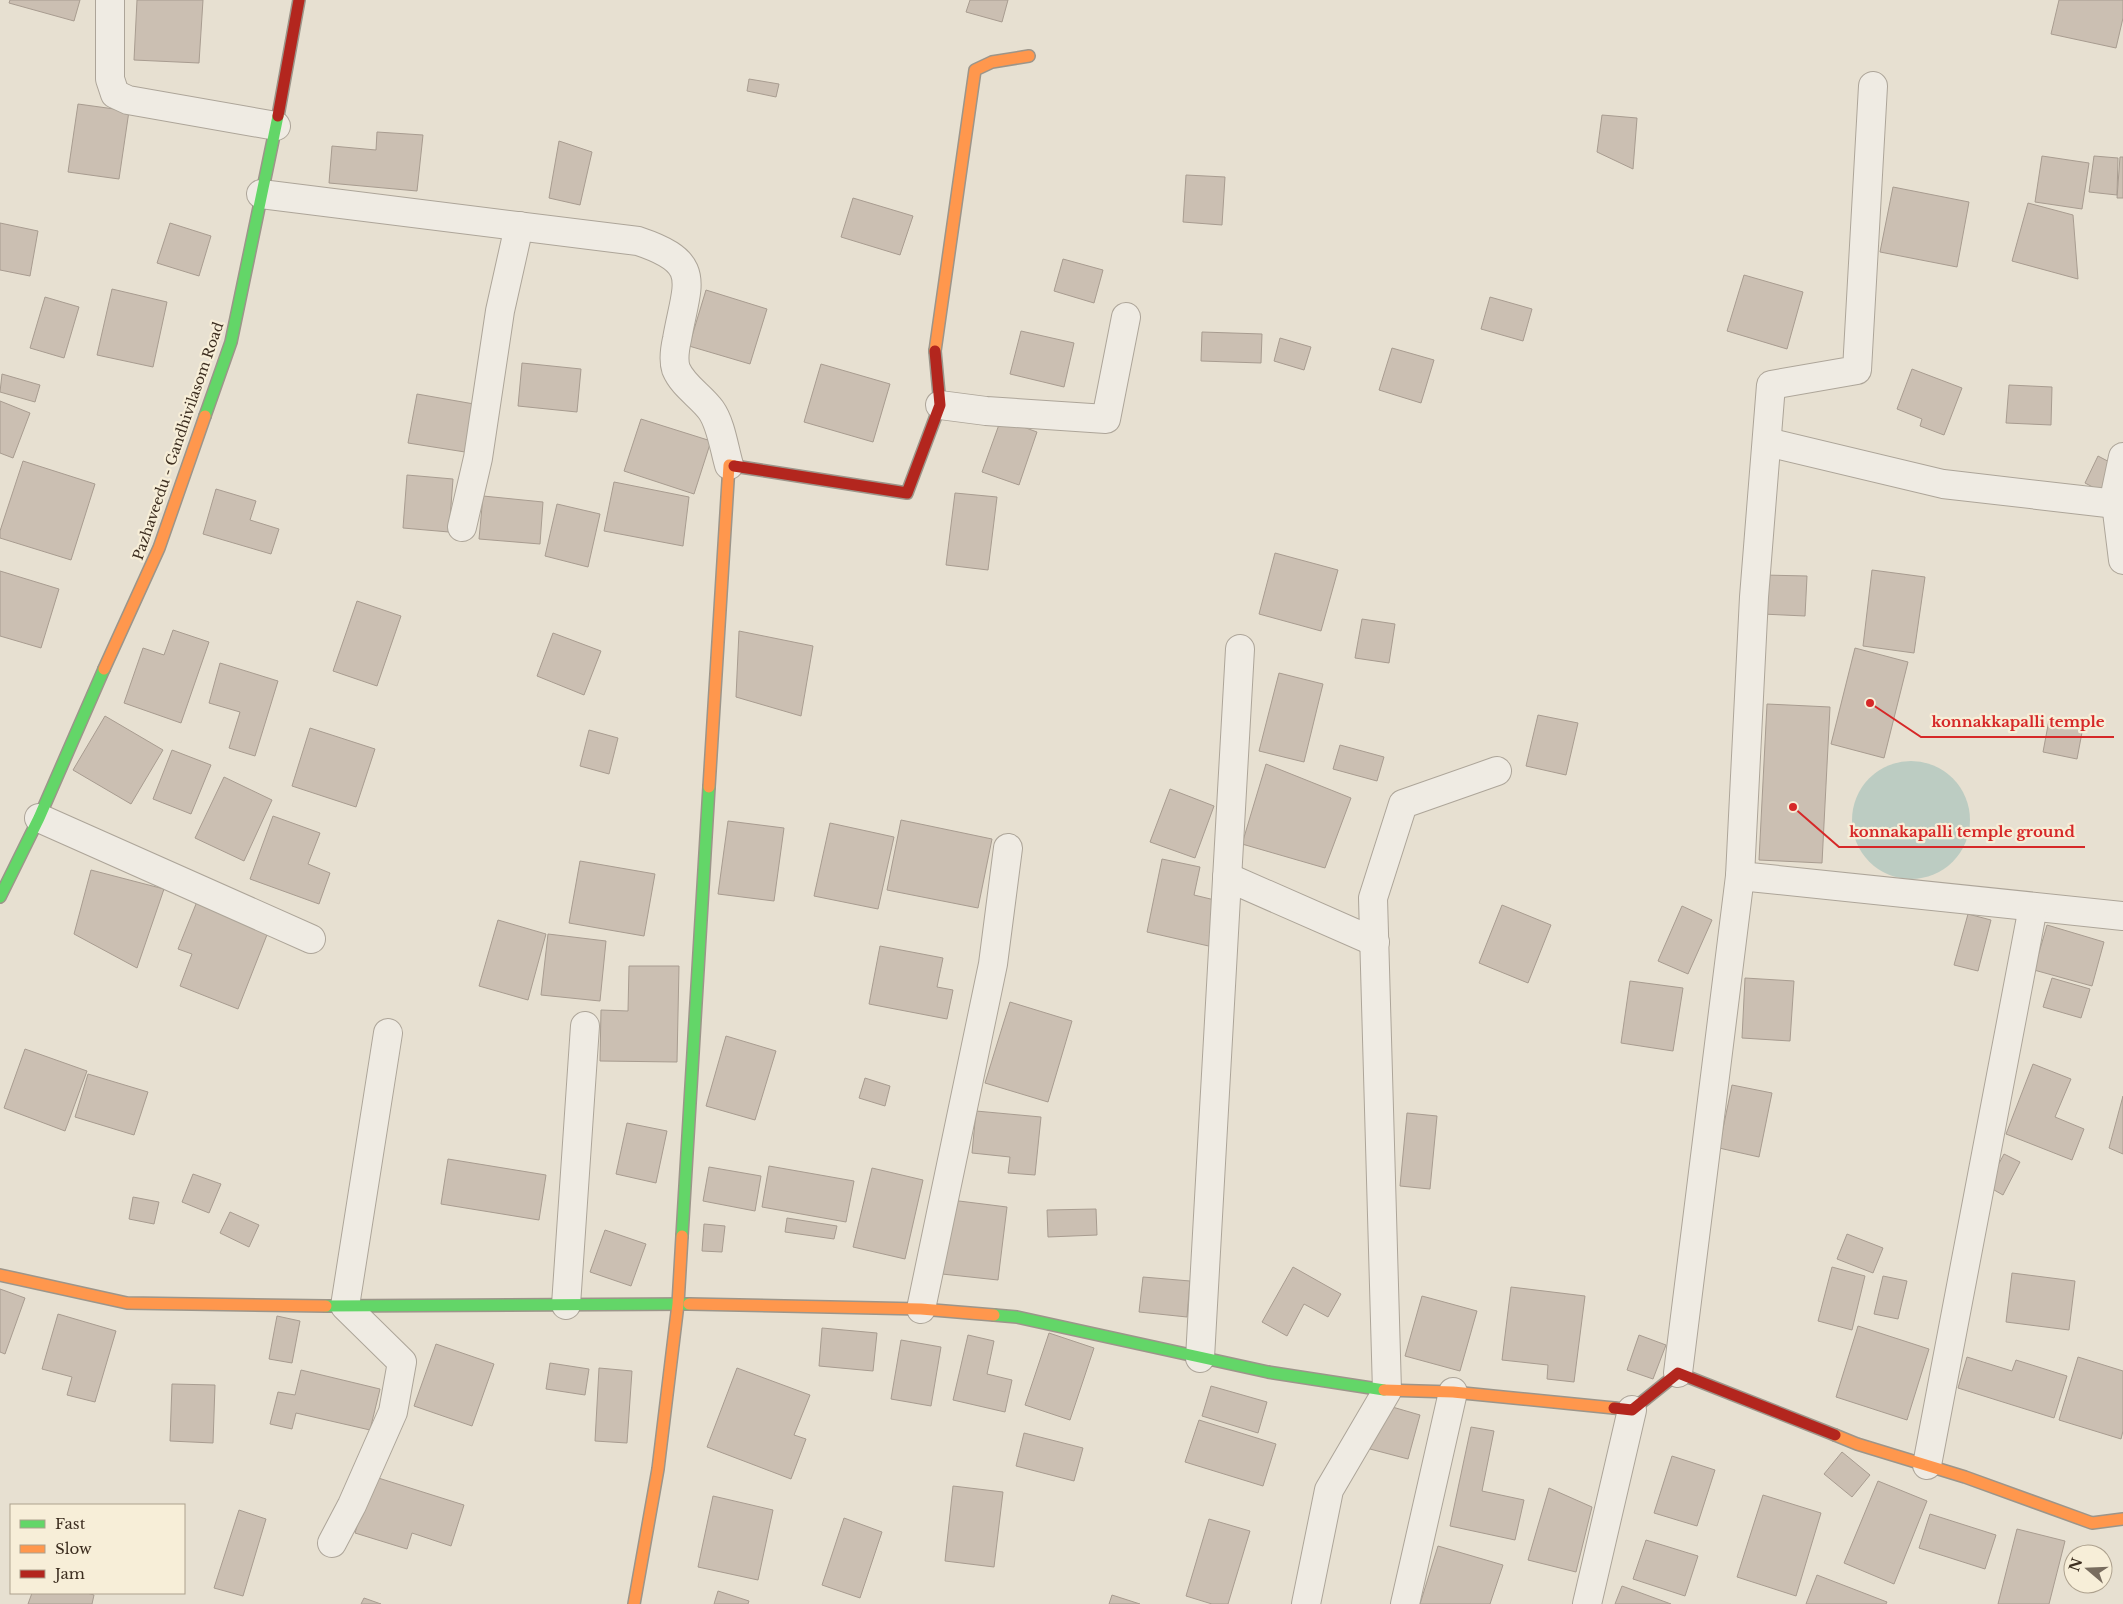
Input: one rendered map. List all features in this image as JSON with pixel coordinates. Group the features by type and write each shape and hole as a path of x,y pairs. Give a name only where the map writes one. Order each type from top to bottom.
{"street":[{"path":"110,0 110,79 115,94 128,100 276,126"},
{"name":"Pazhaveedu - Gandhivilasom Road","path":"0,897 39,818 77,728 162,539 231,342 260,194 276,126 299,0"},
{"path":"729,464 907,493 940,405 934,355 975,70 992,62 1029,56"},
{"path":"1587,1604 1632,1410 1678,1373 1740,876 1754,597 1772,385 1857,370 1873,86"},
{"path":"260,194 638,241 667,253 684,267 687,279 676,345 676,367 680,377 711,410 729,464 678,1304 658,1469 634,1604"},
{"path":"462,527 478,458 500,311 519,226"},
{"path":"940,405 986,411 1106,419 1126,317"},
{"path":"1767,442 1943,484 2116,504"},
{"path":"2123,457 2116,495 2123,560"},
{"path":"1200,1358 1240,649"},
{"path":"1306,1604 1329,1490 1387,1391 1373,898 1403,804 1497,771"},
{"path":"39,818 311,939"},
{"path":"921,1309 993,964 1008,848"},
{"path":"1740,876 2123,916"},
{"path":"1227,877 1375,942"},
{"path":"1927,1465 2033,907"},
{"path":"566,1305 585,1026"},
{"path":"345,1306 388,1033"},
{"path":"0,1275 126,1303 345,1306 678,1304 921,1309 1017,1317 1268,1372 1387,1391 1453,1392 1632,1410"},
{"path":"332,1543 352,1505 392,1412 402,1362 345,1306"},
{"path":"1678,1373 1856,1444 1965,1477 2092,1523 2123,1519"},
{"path":"1405,1604 1453,1392"}],"shaded area":[{"path":"1911,761 1934,765 1953,778 1966,797 1970,820 1966,843 1953,862 1934,875 1911,879 1888,875 1869,862 1856,843 1852,820 1856,797 1869,778 1888,765"}],"building":[{"path":"10,0 80,0 74,21 9,3"},
{"path":"137,0 203,0 199,63 134,60"},
{"path":"970,0 1008,0 1002,22 966,12"},
{"path":"2059,0 2123,0 2123,18 2116,48 2051,34"},
{"path":"749,79 779,84 776,97 747,91"},
{"path":"78,104 129,111 119,179 68,172"},
{"path":"1602,115 1637,118 1633,169 1597,152"},
{"path":"377,132 423,135 417,191 329,183 332,146 376,150"},
{"path":"559,141 592,152 580,205 549,198"},
{"path":"2042,156 2089,163 2082,209 2035,202"},
{"path":"2094,156 2118,158 2117,195 2089,192"},
{"path":"2120,157 2123,157 2123,198 2117,198"},
{"path":"1186,175 1225,177 1222,225 1183,222"},
{"path":"1893,187 1969,202 1957,267 1880,252"},
{"path":"853,198 913,216 900,255 841,237"},
{"path":"2028,203 2073,215 2078,279 2012,261"},
{"path":"0,223 38,231 30,276 0,270"},
{"path":"170,223 211,236 199,276 157,263"},
{"path":"1063,259 1103,270 1094,303 1054,291"},
{"path":"1744,275 1803,292 1787,349 1727,331"},
{"path":"112,289 167,302 153,367 97,355"},
{"path":"706,290 767,309 750,364 689,346"},
{"path":"45,297 79,307 64,358 30,348"},
{"path":"1490,297 1532,309 1523,341 1481,329"},
{"path":"1021,331 1074,343 1064,387 1010,374"},
{"path":"1202,332 1262,334 1261,363 1201,361"},
{"path":"1280,338 1311,347 1304,370 1274,361"},
{"path":"1392,348 1434,360 1421,403 1379,390"},
{"path":"522,363 581,369 577,412 518,406"},
{"path":"821,364 890,384 873,442 804,422"},
{"path":"1912,369 1962,388 1944,435 1920,426 1922,419 1897,409"},
{"path":"2,374 40,385 35,402 0,392"},
{"path":"2009,385 2052,387 2051,425 2006,423"},
{"path":"417,394 474,404 465,452 408,443"},
{"path":"0,401 30,413 13,458 0,453"},
{"path":"641,419 711,441 694,494 624,471"},
{"path":"1001,419 1037,432 1019,485 982,472"},
{"path":"2098,456 2119,467 2106,494 2085,483"},
{"path":"23,461 95,484 71,560 0,538 0,531"},
{"path":"407,475 453,479 449,532 403,528"},
{"path":"614,482 689,497 683,546 604,531"},
{"path":"216,489 256,501 250,520 279,529 271,554 203,534"},
{"path":"955,493 997,497 988,570 946,565"},
{"path":"483,496 543,502 540,544 479,539"},
{"path":"557,504 600,514 588,567 545,556"},
{"path":"1275,553 1338,570 1321,631 1259,614"},
{"path":"1872,570 1925,577 1914,653 1863,646"},
{"path":"0,571 59,589 41,648 0,636"},
{"path":"1763,575 1807,576 1805,616 1762,614"},
{"path":"357,601 401,616 377,686 333,671"},
{"path":"1362,619 1395,624 1389,663 1355,658"},
{"path":"173,630 209,642 181,723 124,703 143,648 164,655"},
{"path":"739,631 813,646 801,716 736,697"},
{"path":"553,633 601,651 584,695 537,676"},
{"path":"1855,648 1908,662 1884,758 1831,744"},
{"path":"220,663 278,681 255,756 229,748 240,712 209,703"},
{"path":"1279,673 1323,684 1304,762 1259,751"},
{"path":"1767,704 1830,707 1822,863 1759,860"},
{"path":"1538,715 1578,723 1566,775 1526,766"},
{"path":"105,716 163,750 131,804 73,770"},
{"path":"2049,720 2083,727 2077,759 2043,752"},
{"path":"310,728 375,749 356,807 292,786"},
{"path":"589,730 618,738 609,774 580,766"},
{"path":"1340,745 1384,757 1377,781 1333,769"},
{"path":"172,750 211,765 191,814 153,799"},
{"path":"1266,764 1351,798 1325,868 1242,844"},
{"path":"224,777 272,800 244,861 195,838"},
{"path":"1170,789 1214,806 1195,858 1150,842"},
{"path":"273,816 320,833 308,864 330,873 319,904 250,879"},
{"path":"901,820 992,839 978,908 887,890"},
{"path":"728,821 784,828 774,901 718,894"},
{"path":"830,823 894,837 878,909 814,896"},
{"path":"1162,859 1200,867 1194,895 1223,902 1213,947 1147,932"},
{"path":"580,861 655,874 644,936 569,923"},
{"path":"91,870 164,889 137,968 74,934"},
{"path":"200,894 272,922 238,1009 180,986 192,954 178,949"},
{"path":"1502,905 1551,925 1528,983 1479,963"},
{"path":"1682,906 1712,920 1688,974 1658,961"},
{"path":"1968,914 1991,920 1978,971 1954,965"},
{"path":"498,920 546,934 528,1000 479,986"},
{"path":"2047,925 2104,942 2092,986 2034,970"},
{"path":"548,934 606,941 600,1001 541,995"},
{"path":"880,946 943,958 937,987 953,990 947,1019 869,1004"},
{"path":"629,966 679,966 677,1062 600,1061 601,1010 628,1011"},
{"path":"1745,978 1794,981 1790,1041 1742,1038"},
{"path":"2052,978 2090,989 2081,1018 2043,1007"},
{"path":"1630,981 1683,988 1673,1051 1621,1043"},
{"path":"1010,1002 1072,1021 1048,1102 985,1083"},
{"path":"726,1036 776,1051 755,1120 706,1106"},
{"path":"25,1049 87,1071 65,1131 4,1108"},
{"path":"2033,1064 2071,1079 2055,1117 2084,1129 2072,1160 2006,1134"},
{"path":"88,1074 148,1092 134,1135 75,1117"},
{"path":"865,1078 890,1086 885,1106 859,1098"},
{"path":"1732,1085 1772,1093 1759,1157 1719,1148"},
{"path":"2123,1096 2123,1154 2109,1148"},
{"path":"976,1111 1041,1117 1035,1175 1008,1173 1010,1157 972,1153"},
{"path":"1407,1113 1437,1116 1430,1189 1400,1186"},
{"path":"627,1123 667,1131 656,1183 616,1174"},
{"path":"2004,1154 2020,1162 2003,1195 1987,1186"},
{"path":"448,1159 546,1175 539,1220 441,1204"},
{"path":"769,1166 854,1181 846,1222 762,1207"},
{"path":"709,1167 761,1176 755,1211 703,1201"},
{"path":"872,1168 923,1180 905,1259 853,1247"},
{"path":"193,1174 221,1184 209,1213 182,1202"},
{"path":"133,1197 159,1202 154,1224 129,1219"},
{"path":"951,1200 1007,1207 998,1280 942,1274"},
{"path":"1096,1209 1097,1235 1048,1237 1047,1210"},
{"path":"230,1212 259,1225 249,1247 220,1233"},
{"path":"787,1218 837,1226 834,1239 785,1232"},
{"path":"704,1224 725,1226 722,1252 702,1251"},
{"path":"605,1230 646,1244 631,1286 590,1272"},
{"path":"1847,1234 1883,1248 1873,1273 1837,1259"},
{"path":"1293,1267 1341,1294 1328,1317 1304,1304 1287,1336 1262,1322"},
{"path":"1832,1267 1865,1276 1852,1330 1818,1321"},
{"path":"2012,1273 2075,1281 2069,1330 2006,1322"},
{"path":"1883,1276 1907,1281 1898,1319 1874,1314"},
{"path":"1143,1277 1190,1281 1187,1317 1139,1312"},
{"path":"1511,1287 1585,1296 1574,1382 1547,1379 1548,1365 1502,1360"},
{"path":"0,1289 25,1298 5,1354 0,1352"},
{"path":"1422,1296 1477,1311 1460,1371 1405,1356"},
{"path":"58,1314 116,1331 95,1402 67,1395 72,1377 42,1369"},
{"path":"277,1316 300,1321 292,1363 269,1359"},
{"path":"1858,1326 1929,1349 1907,1420 1836,1397"},
{"path":"822,1328 877,1333 873,1371 819,1366"},
{"path":"1049,1333 1094,1348 1070,1420 1025,1405"},
{"path":"968,1335 994,1341 987,1374 1012,1380 1005,1412 953,1400"},
{"path":"1639,1335 1666,1345 1653,1379 1627,1370"},
{"path":"901,1340 941,1347 931,1406 891,1399"},
{"path":"436,1344 494,1364 472,1426 414,1406"},
{"path":"1967,1357 2012,1371 2016,1360 2067,1376 2054,1418 1958,1388"},
{"path":"2078,1357 2123,1371 2123,1431 2121,1439 2059,1420"},
{"path":"550,1363 589,1369 585,1395 546,1389"},
{"path":"599,1368 632,1371 627,1443 595,1441"},
{"path":"737,1368 810,1395 794,1435 806,1439 791,1479 707,1447"},
{"path":"301,1370 380,1389 370,1430 296,1413 292,1429 270,1424 278,1392 295,1395"},
{"path":"172,1384 215,1385 213,1443 170,1441"},
{"path":"1211,1386 1267,1402 1258,1433 1202,1416"},
{"path":"1382,1404 1420,1415 1408,1459 1370,1449"},
{"path":"1199,1420 1276,1444 1263,1486 1185,1462"},
{"path":"1471,1427 1494,1431 1482,1491 1524,1500 1515,1540 1450,1526"},
{"path":"1024,1433 1083,1448 1074,1481 1016,1466"},
{"path":"1842,1452 1870,1475 1852,1497 1824,1474"},
{"path":"1672,1456 1715,1470 1697,1526 1654,1513"},
{"path":"372,1476 464,1505 451,1546 412,1533 407,1549 355,1533"},
{"path":"1878,1481 1927,1501 1894,1584 1844,1563"},
{"path":"953,1486 1003,1492 994,1567 945,1561"},
{"path":"1549,1488 1592,1507 1576,1572 1528,1560"},
{"path":"1763,1495 1821,1513 1796,1596 1737,1577"},
{"path":"713,1496 773,1510 758,1580 698,1567"},
{"path":"239,1510 266,1519 243,1596 214,1588"},
{"path":"1930,1514 1996,1535 1985,1569 1919,1548"},
{"path":"844,1518 882,1532 860,1598 822,1585"},
{"path":"1209,1519 1250,1531 1228,1604 1212,1604 1186,1596"},
{"path":"2017,1529 2065,1541 2049,1604 1998,1604"},
{"path":"1646,1540 1698,1556 1685,1596 1633,1579"},
{"path":"1438,1546 1503,1565 1490,1604 1420,1604"},
{"path":"1817,1575 1887,1602 1886,1604 1806,1604"},
{"path":"1622,1586 1671,1604 1615,1604"},
{"path":"718,1591 749,1601 748,1604 714,1604"},
{"path":"32,1594 94,1595 92,1604 28,1604"},
{"path":"1112,1595 1140,1604 1109,1604"},
{"path":"364,1598 381,1604 361,1604"}],"traffic: fast":[{"path":"205,416 231,342 278,116"},
{"path":"0,897 39,818 104,669"},
{"path":"682,1236 709,787"},
{"path":"326,1306 689,1304"},
{"path":"994,1315 1017,1317 1268,1372 1384,1390"}],"traffic: slow":[{"path":"935,351 975,70 992,62 1029,56"},
{"path":"104,669 159,548 205,416"},
{"path":"709,787 729,465 734,466"},
{"path":"634,1604 658,1469 678,1304 682,1236"},
{"path":"0,1275 127,1303 326,1306"},
{"path":"689,1304 921,1309 994,1315"},
{"path":"1384,1390 1453,1392 1614,1408"},
{"path":"1835,1435 1857,1444 1965,1477 2092,1523 2123,1519"}],"traffic: jam":[{"path":"278,116 299,0"},
{"path":"734,466 907,493 940,405 935,351"},
{"path":"1614,1408 1632,1410 1678,1373 1835,1435"}],"place":[{"name":"konnakkapalli temple","path":"1870,703"},
{"name":"konnakapalli temple ground","path":"1793,807"}]}
